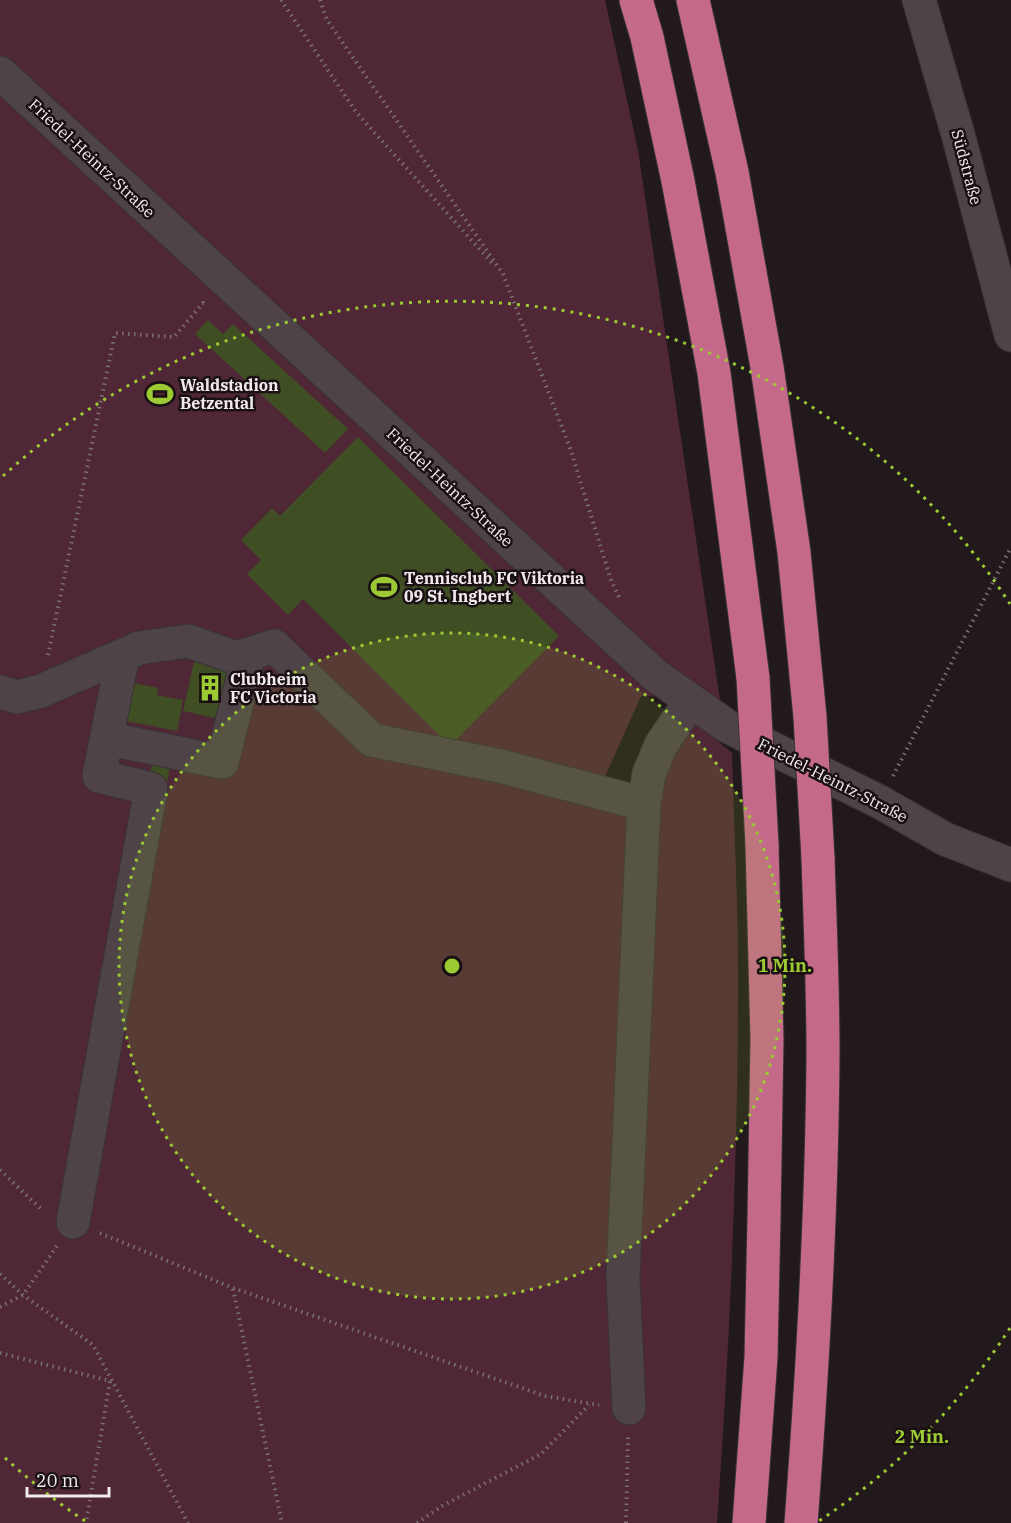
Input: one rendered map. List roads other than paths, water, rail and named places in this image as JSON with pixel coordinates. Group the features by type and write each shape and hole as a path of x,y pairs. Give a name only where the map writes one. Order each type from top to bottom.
{"highway":[{"path":"636,0 647,37 678,181 714,373 753,678 762,844 767,1039 761,1357 749,1523"},
{"path":"693,0 732,172 767,367 794,552 810,717 818,858 823,1051 819,1229 801,1523"}],"street":[{"name":"Südstraße","path":"919,0 959,138 1011,335"},
{"name":"Friedel-Heintz-Straße","path":"0,73 655,675 690,702 727,726 880,802 945,839 1011,865"},
{"path":"0,692 17,696 41,691 139,648 188,640 237,658 274,646 372,740 500,766 644,804"},
{"path":"124,742 222,762 249,654"},
{"path":"73,1222 151,789 99,776 123,655"},
{"path":"629,1408 623,1278 644,804 649,774 661,745 690,702"}],"place":[{"name":"Waldstadion Betzental","path":"160,394"},
{"name":"Tennisclub FC Viktoria 09 St. Ingbert","path":"384,587"},
{"name":"Clubheim FC Victoria","path":"210,688"}]}
